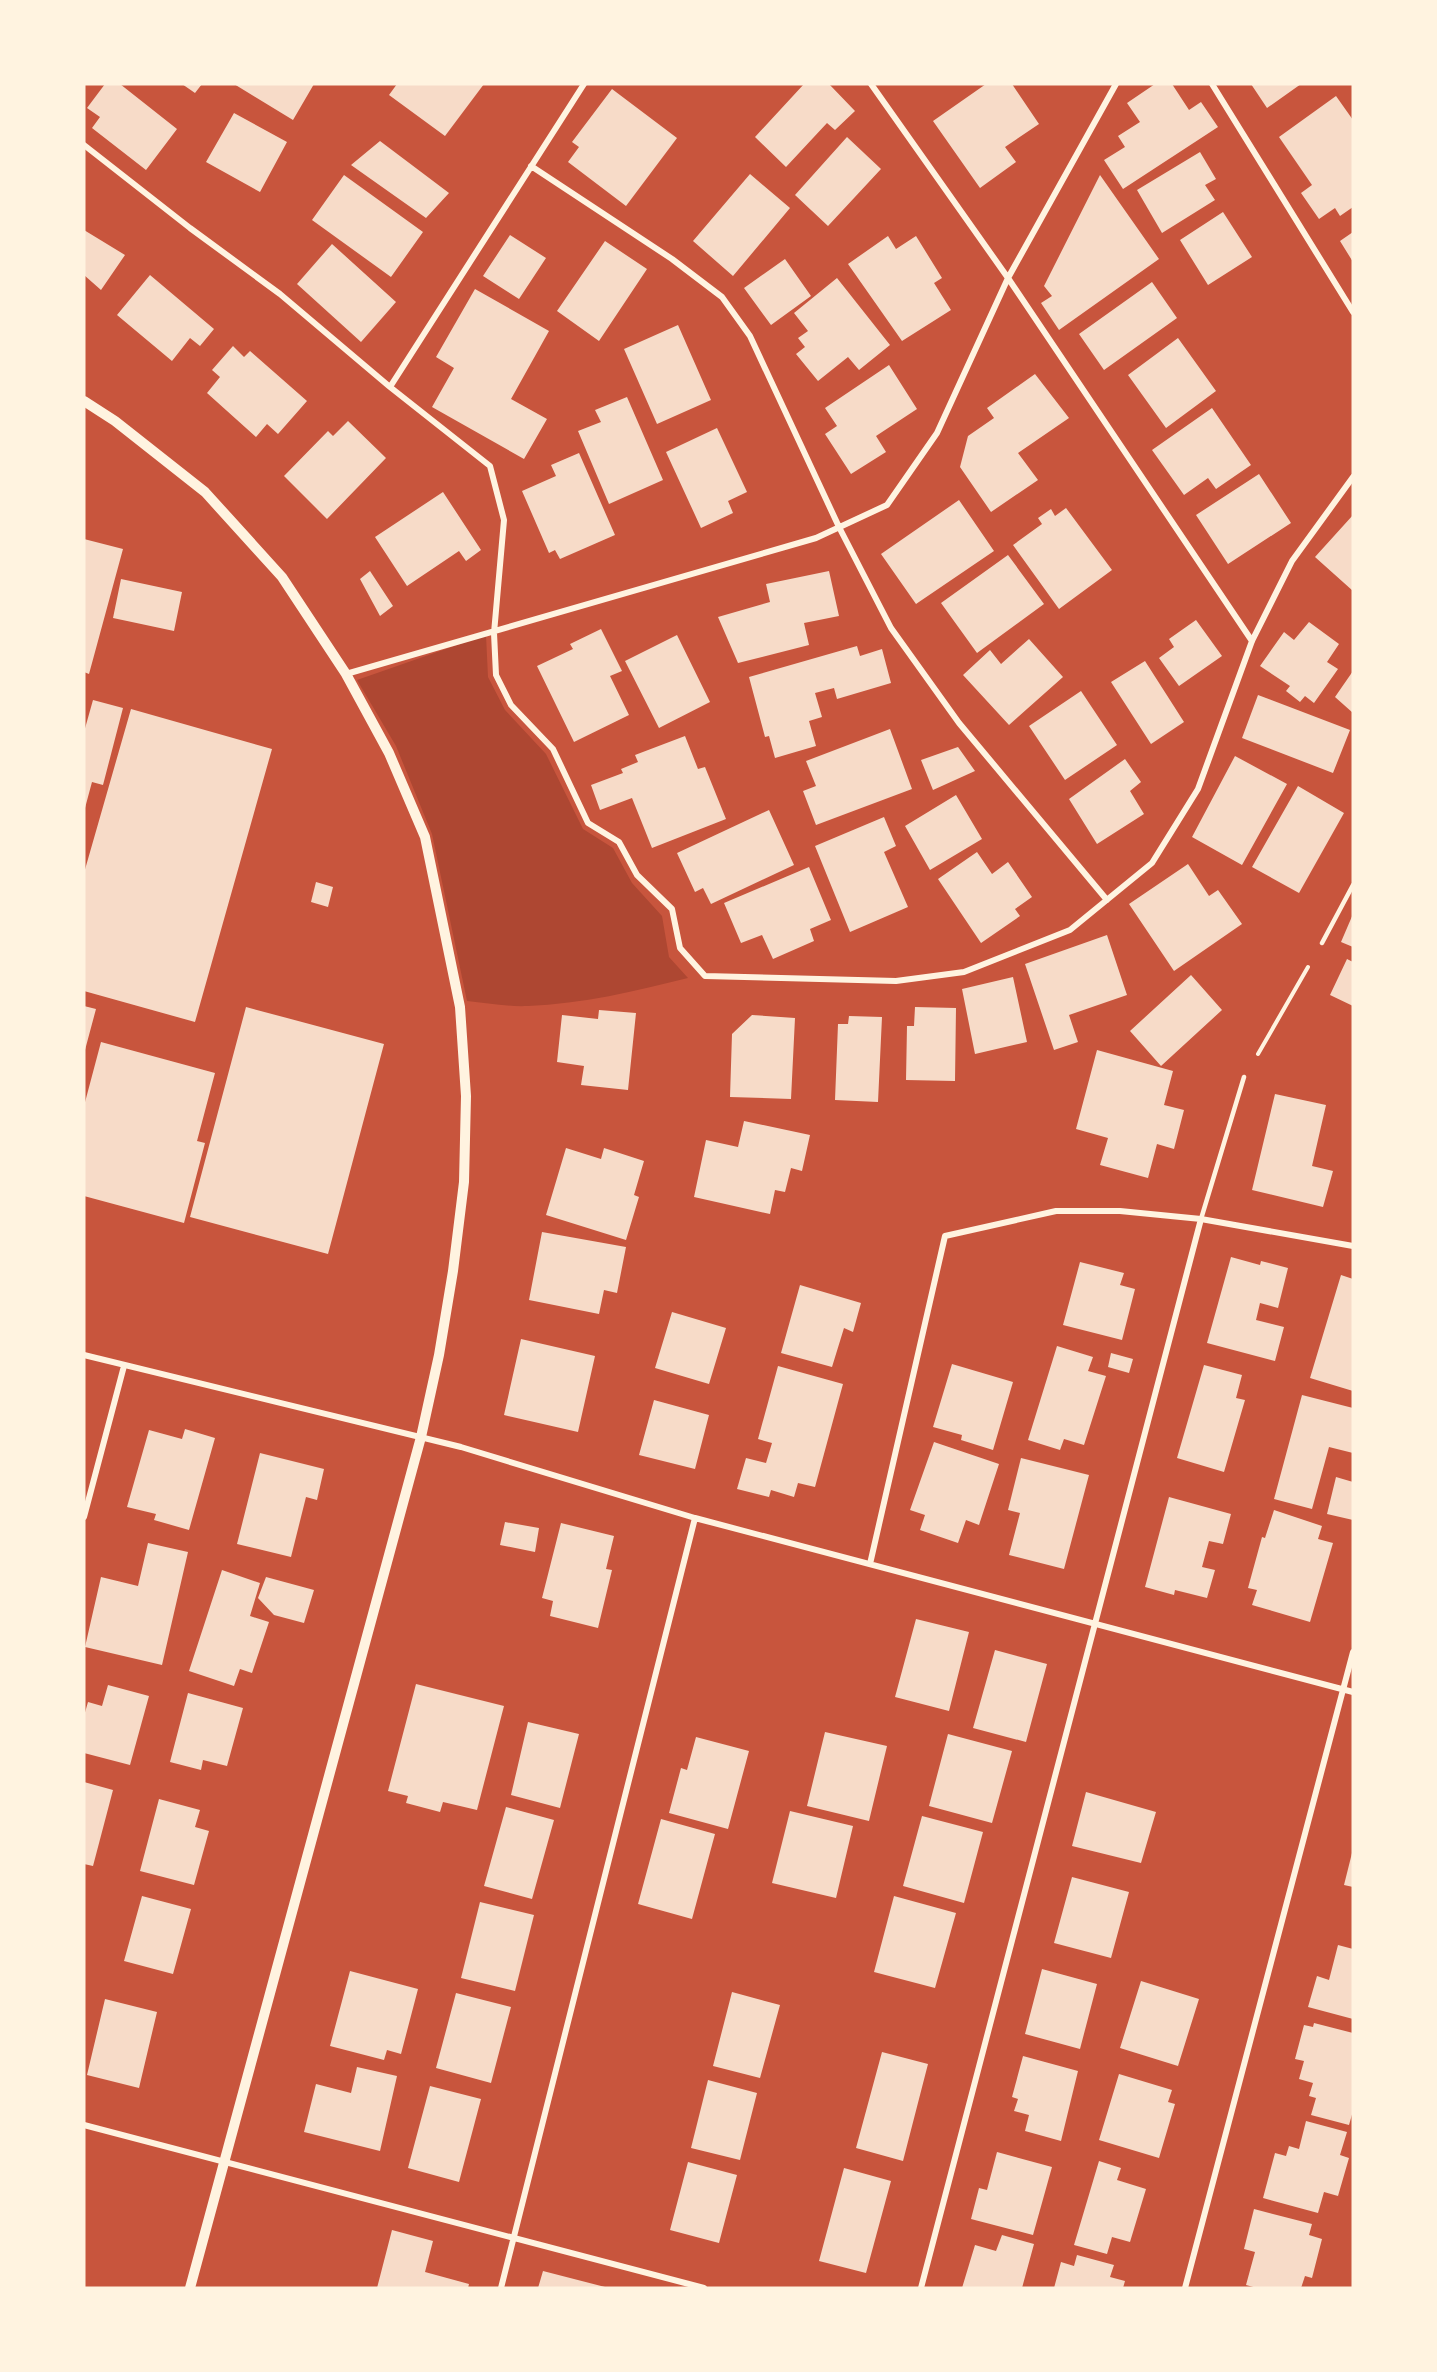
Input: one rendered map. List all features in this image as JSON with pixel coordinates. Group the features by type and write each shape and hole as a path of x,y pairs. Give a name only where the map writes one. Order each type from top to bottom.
{"street":[{"path":"390,387 584,84"},
{"path":"871,84 1008,278 1252,641"},
{"path":"346,674 816,538 886,505 937,433 1008,278 1116,84"},
{"path":"1212,84 1353,312"},
{"path":"84,146 280,294 390,387 489,466 504,520 494,633 496,675 511,705 553,749 588,823 619,842 637,875 672,909 680,948 705,976 896,981 964,972 1070,930 1152,863 1198,789 1252,641 1292,561 1353,477"},
{"path":"531,166 672,259 722,297 750,336 839,527 891,628 959,723 1107,900"},
{"path":"84,401 115,421 205,492 282,577 346,674 389,753 425,837 460,1007 466,1096 464,1182 453,1271 439,1355 421,1437 190,2288"},
{"path":"870,1564 945,1236 1056,1211 1120,1211 1201,1219 1353,1246"},
{"path":"921,2288 1201,1219"},
{"path":"84,1355 461,1447 695,1518 1353,1692"},
{"path":"84,1517 124,1366"},
{"path":"501,2288 695,1518"},
{"path":"1185,2288 1353,1652"},
{"path":"84,2125 704,2288"}],"lane":[{"path":"1322,943 1353,885"},
{"path":"1201,1219 1244,1077"}],"path":[{"path":"1244,1077 1322,943"}],"shaded area":[{"path":"486,635 488,677 505,710 546,754 583,829 613,848 632,883 662,916 669,957 688,978 649,988 568,1003 513,1006 467,1001 432,834 396,746 357,680"}],"building":[{"path":"105,84 120,84 177,129 146,170 92,128 100,117 87,108"},
{"path":"182,84 202,84 195,93"},
{"path":"234,84 314,84 293,120"},
{"path":"397,84 484,84 445,136 389,95"},
{"path":"804,84 829,84 855,111 835,130 827,123 786,167 755,137"},
{"path":"986,84 1012,84 1039,124 1005,147 1016,162 980,188 933,121"},
{"path":"1155,84 1172,84 1189,110 1201,102 1218,127 1123,189 1104,160 1125,147 1118,136 1140,122 1127,103"},
{"path":"1251,84 1301,84 1267,108"},
{"path":"612,89 677,138 626,206 568,162 579,147 572,142"},
{"path":"1336,96 1353,120 1353,207 1340,216 1335,208 1319,219 1301,193 1312,185 1279,137"},
{"path":"234,113 287,142 260,192 206,162"},
{"path":"847,137 881,169 828,226 795,195"},
{"path":"380,141 449,193 426,218 351,165"},
{"path":"1200,152 1216,179 1205,185 1215,200 1162,233 1137,190"},
{"path":"750,174 790,208 733,276 693,241"},
{"path":"344,175 423,232 391,277 312,220"},
{"path":"1100,175 1159,259 1059,330 1041,303 1052,296 1044,286"},
{"path":"1223,212 1252,257 1208,285 1180,240"},
{"path":"84,230 125,255 101,290 84,275"},
{"path":"1353,232 1353,262 1340,241"},
{"path":"510,235 546,258 519,299 483,276"},
{"path":"888,236 896,249 916,236 942,278 934,283 951,310 902,341 848,264"},
{"path":"605,241 647,269 599,341 557,311"},
{"path":"332,244 396,302 361,342 297,284"},
{"path":"785,259 811,296 771,325 744,288"},
{"path":"150,275 214,329 200,346 190,338 172,361 117,315"},
{"path":"837,278 890,345 859,370 848,357 818,381 796,354 805,347 798,338 808,331 794,313"},
{"path":"1152,282 1177,318 1104,370 1079,334"},
{"path":"475,289 549,331 511,399 547,419 524,459 432,407 454,368 436,357"},
{"path":"678,325 711,400 657,424 624,349"},
{"path":"1178,338 1216,391 1166,428 1128,375"},
{"path":"233,346 244,357 250,351 307,401 278,434 267,424 256,437 207,393 220,377 212,370"},
{"path":"889,365 917,409 876,436 886,452 851,474 825,434 837,426 825,408"},
{"path":"1035,374 1069,418 1018,453 1038,480 991,512 960,467 968,436 994,418 987,408"},
{"path":"627,397 663,480 609,504 578,431 601,422 595,410"},
{"path":"1212,408 1251,465 1216,489 1208,478 1184,495 1152,450"},
{"path":"348,421 386,458 327,519 284,476 328,431 333,436"},
{"path":"717,428 747,492 728,501 733,513 701,528 666,452"},
{"path":"579,453 615,535 560,559 555,550 549,553 522,491 556,476 551,465"},
{"path":"1259,474 1291,523 1228,564 1196,515"},
{"path":"443,492 481,550 466,561 459,551 407,586 375,537"},
{"path":"959,500 994,551 916,604 881,554"},
{"path":"1066,508 1112,570 1059,609 1013,545 1042,524 1038,518 1051,509 1055,516"},
{"path":"1353,515 1353,591 1315,557"},
{"path":"84,539 123,549 89,674 84,672"},
{"path":"1008,555 1044,604 977,653 941,603"},
{"path":"370,571 393,606 380,616 360,579"},
{"path":"829,571 839,616 804,623 809,645 738,663 718,617 770,602 766,584"},
{"path":"121,579 182,592 174,631 113,618"},
{"path":"1196,620 1222,656 1179,686 1159,658 1174,647 1169,639"},
{"path":"1309,622 1339,644 1327,662 1338,669 1314,703 1305,696 1300,702 1286,691 1290,686 1260,666 1284,632 1294,640"},
{"path":"601,629 622,671 610,676 629,715 574,742 537,666 573,649 570,644"},
{"path":"677,635 710,702 659,728 625,661"},
{"path":"1029,639 1063,677 1009,725 963,675 990,650 1001,664"},
{"path":"857,646 860,656 882,649 891,683 837,699 834,688 815,693 822,717 809,721 816,746 775,758 769,736 765,737 749,677"},
{"path":"1145,661 1184,722 1151,744 1111,682"},
{"path":"1353,671 1353,713 1335,697"},
{"path":"1081,691 1117,745 1065,780 1029,726"},
{"path":"1258,695 1350,730 1333,773 1242,738"},
{"path":"93,700 123,708 103,785 92,782 85,808 84,732"},
{"path":"131,709 272,749 195,1022 84,991 84,873"},
{"path":"890,729 912,789 816,825 803,791 816,786 806,761"},
{"path":"685,736 698,769 705,767 726,819 652,848 632,798 600,810 591,785 623,773 621,769 638,762 635,755"},
{"path":"958,747 975,771 933,790 921,760"},
{"path":"1235,756 1287,784 1242,865 1192,837"},
{"path":"1125,759 1141,782 1130,791 1144,814 1097,844 1069,799"},
{"path":"1298,786 1344,813 1299,893 1252,867"},
{"path":"956,795 982,839 930,870 905,826"},
{"path":"769,810 794,865 711,904 703,888 695,892 677,853"},
{"path":"884,817 896,846 884,852 908,907 850,932 815,846"},
{"path":"977,852 992,874 1008,862 1032,897 1015,909 1020,916 981,943 938,879"},
{"path":"1188,864 1209,896 1218,890 1242,924 1174,971 1129,904"},
{"path":"809,867 831,920 810,929 814,941 773,959 762,935 741,943 724,903"},
{"path":"316,882 333,887 328,907 311,902"},
{"path":"1353,914 1353,947 1341,942"},
{"path":"1107,935 1127,995 1069,1015 1078,1042 1054,1050 1025,964"},
{"path":"1347,959 1353,962 1353,1006 1330,995"},
{"path":"1191,975 1222,1010 1161,1066 1130,1031"},
{"path":"1013,977 1027,1042 975,1054 962,989"},
{"path":"84,1006 96,1009 85,1050 84,1050"},
{"path":"246,1007 384,1044 328,1254 190,1217"},
{"path":"915,1007 956,1008 955,1081 906,1080 907,1026 914,1026"},
{"path":"599,1010 636,1013 628,1090 581,1085 584,1066 557,1062 562,1015 598,1019"},
{"path":"752,1015 795,1018 791,1099 730,1097 732,1034"},
{"path":"849,1016 882,1017 878,1102 835,1100 838,1024 848,1024"},
{"path":"101,1042 215,1073 197,1141 205,1143 184,1223 84,1196 84,1106"},
{"path":"1097,1050 1173,1071 1164,1105 1184,1110 1174,1149 1157,1144 1148,1178 1100,1165 1108,1138 1076,1129"},
{"path":"1275,1094 1326,1105 1312,1166 1333,1171 1323,1207 1252,1190"},
{"path":"744,1121 810,1135 802,1171 791,1168 785,1192 775,1190 770,1214 694,1197 706,1140 738,1147"},
{"path":"566,1148 601,1159 604,1148 644,1161 634,1195 639,1197 626,1240 546,1215"},
{"path":"542,1232 626,1247 617,1293 604,1290 599,1314 529,1300"},
{"path":"1231,1257 1260,1265 1261,1261 1288,1268 1278,1308 1260,1303 1256,1320 1284,1327 1275,1361 1207,1343"},
{"path":"1080,1262 1124,1273 1120,1285 1135,1289 1122,1340 1063,1325"},
{"path":"1341,1275 1353,1279 1353,1391 1310,1378"},
{"path":"800,1285 861,1303 853,1332 844,1328 832,1367 781,1353"},
{"path":"672,1312 726,1328 709,1384 655,1368"},
{"path":"521,1339 595,1356 578,1432 504,1415"},
{"path":"1057,1346 1093,1357 1088,1371 1106,1376 1084,1445 1064,1439 1060,1450 1028,1440"},
{"path":"1111,1353 1133,1359 1129,1373 1108,1367"},
{"path":"952,1364 1013,1382 993,1450 961,1440 962,1435 933,1427"},
{"path":"1204,1365 1242,1375 1236,1398 1245,1400 1224,1472 1177,1458"},
{"path":"778,1366 843,1384 815,1487 798,1483 794,1497 771,1490 769,1497 737,1489 746,1458 766,1463 772,1443 758,1439"},
{"path":"1302,1395 1353,1408 1353,1453 1329,1447 1312,1509 1274,1499"},
{"path":"654,1400 709,1415 695,1469 639,1455"},
{"path":"185,1429 215,1438 189,1530 154,1520 156,1514 127,1507 149,1430 182,1439"},
{"path":"934,1442 999,1464 979,1525 966,1520 958,1543 920,1530 925,1515 910,1510"},
{"path":"260,1453 324,1469 317,1500 306,1497 291,1557 237,1544"},
{"path":"1021,1458 1089,1475 1064,1569 1009,1555 1020,1513 1008,1510"},
{"path":"1336,1477 1353,1482 1353,1520 1327,1514"},
{"path":"1169,1497 1231,1514 1223,1544 1209,1541 1202,1567 1215,1570 1207,1598 1175,1590 1174,1595 1145,1587"},
{"path":"1274,1510 1322,1526 1318,1539 1333,1543 1310,1622 1252,1605 1257,1590 1248,1588 1262,1537 1265,1538"},
{"path":"505,1522 539,1528 535,1552 500,1545"},
{"path":"561,1523 614,1536 606,1569 612,1570 598,1628 550,1616 553,1601 542,1598"},
{"path":"148,1543 188,1552 162,1665 85,1647 101,1577 138,1586"},
{"path":"222,1570 260,1583 250,1616 269,1622 252,1673 240,1669 234,1686 189,1671"},
{"path":"266,1577 314,1590 304,1623 274,1615 258,1598"},
{"path":"916,1619 969,1632 949,1711 895,1697"},
{"path":"995,1650 1047,1664 1026,1742 973,1728"},
{"path":"416,1684 504,1706 477,1810 443,1802 440,1812 406,1803 408,1796 388,1791"},
{"path":"108,1685 149,1696 130,1765 84,1753 84,1716 88,1702 102,1706"},
{"path":"188,1693 243,1708 227,1766 203,1760 201,1770 170,1762"},
{"path":"528,1722 579,1734 560,1808 511,1795"},
{"path":"825,1732 887,1746 869,1821 807,1806"},
{"path":"948,1734 1012,1751 992,1823 929,1806"},
{"path":"696,1737 749,1751 728,1829 669,1813 681,1768 687,1770"},
{"path":"84,1782 113,1790 93,1866 84,1864"},
{"path":"1086,1792 1156,1812 1141,1863 1072,1846"},
{"path":"159,1799 200,1810 195,1827 209,1831 194,1885 140,1871"},
{"path":"506,1807 554,1820 532,1899 484,1886"},
{"path":"790,1811 853,1826 836,1898 772,1883"},
{"path":"922,1816 983,1832 964,1903 903,1886"},
{"path":"661,1819 715,1834 692,1919 638,1904"},
{"path":"1353,1853 1353,1887 1344,1885"},
{"path":"1072,1877 1129,1892 1111,1958 1054,1943"},
{"path":"142,1896 191,1909 173,1974 124,1961"},
{"path":"894,1896 956,1913 935,1988 874,1972"},
{"path":"480,1902 534,1915 515,1991 461,1978"},
{"path":"1338,1945 1353,1949 1353,2019 1308,2007 1317,1976 1329,1980"},
{"path":"1042,1969 1097,1984 1080,2049 1025,2034"},
{"path":"350,1971 418,1989 401,2054 387,2050 384,2060 330,2046"},
{"path":"1141,1981 1199,1999 1178,2066 1120,2048"},
{"path":"732,1992 780,2005 760,2078 713,2066"},
{"path":"456,1993 511,2007 491,2083 436,2068"},
{"path":"105,1999 157,2012 139,2088 87,2075"},
{"path":"1314,2023 1353,2033 1353,2111 1349,2125 1311,2115 1316,2098 1309,2096 1313,2083 1299,2079 1304,2061 1295,2059 1304,2025 1313,2027"},
{"path":"882,2052 928,2064 903,2161 856,2148"},
{"path":"1023,2056 1078,2071 1061,2141 1025,2131 1029,2115 1014,2111 1018,2099 1012,2097"},
{"path":"357,2067 397,2076 380,2151 304,2132 316,2084 351,2093"},
{"path":"1119,2074 1172,2090 1168,2102 1175,2104 1159,2158 1099,2140"},
{"path":"708,2080 757,2093 740,2160 691,2148"},
{"path":"430,2086 481,2099 459,2182 408,2168"},
{"path":"1306,2121 1347,2132 1340,2155 1349,2158 1338,2196 1324,2192 1318,2213 1263,2198 1275,2153 1286,2156 1289,2146 1299,2149"},
{"path":"997,2152 1052,2167 1033,2235 971,2219 979,2188 987,2190"},
{"path":"1099,2161 1121,2168 1117,2180 1146,2189 1130,2242 1112,2237 1107,2254 1074,2245"},
{"path":"688,2162 737,2175 719,2243 670,2230"},
{"path":"844,2168 891,2181 866,2273 819,2261"},
{"path":"1254,2209 1312,2224 1309,2235 1322,2239 1312,2278 1305,2276 1301,2288 1257,2288 1246,2285 1255,2252 1244,2249"},
{"path":"392,2230 433,2241 425,2272 469,2284 468,2288 377,2288"},
{"path":"1002,2235 1034,2244 1022,2288 962,2288 975,2245 996,2251"},
{"path":"1077,2255 1114,2265 1110,2277 1125,2281 1123,2288 1054,2288 1061,2262 1074,2266"},
{"path":"543,2271 605,2287 605,2288 538,2288"}]}
